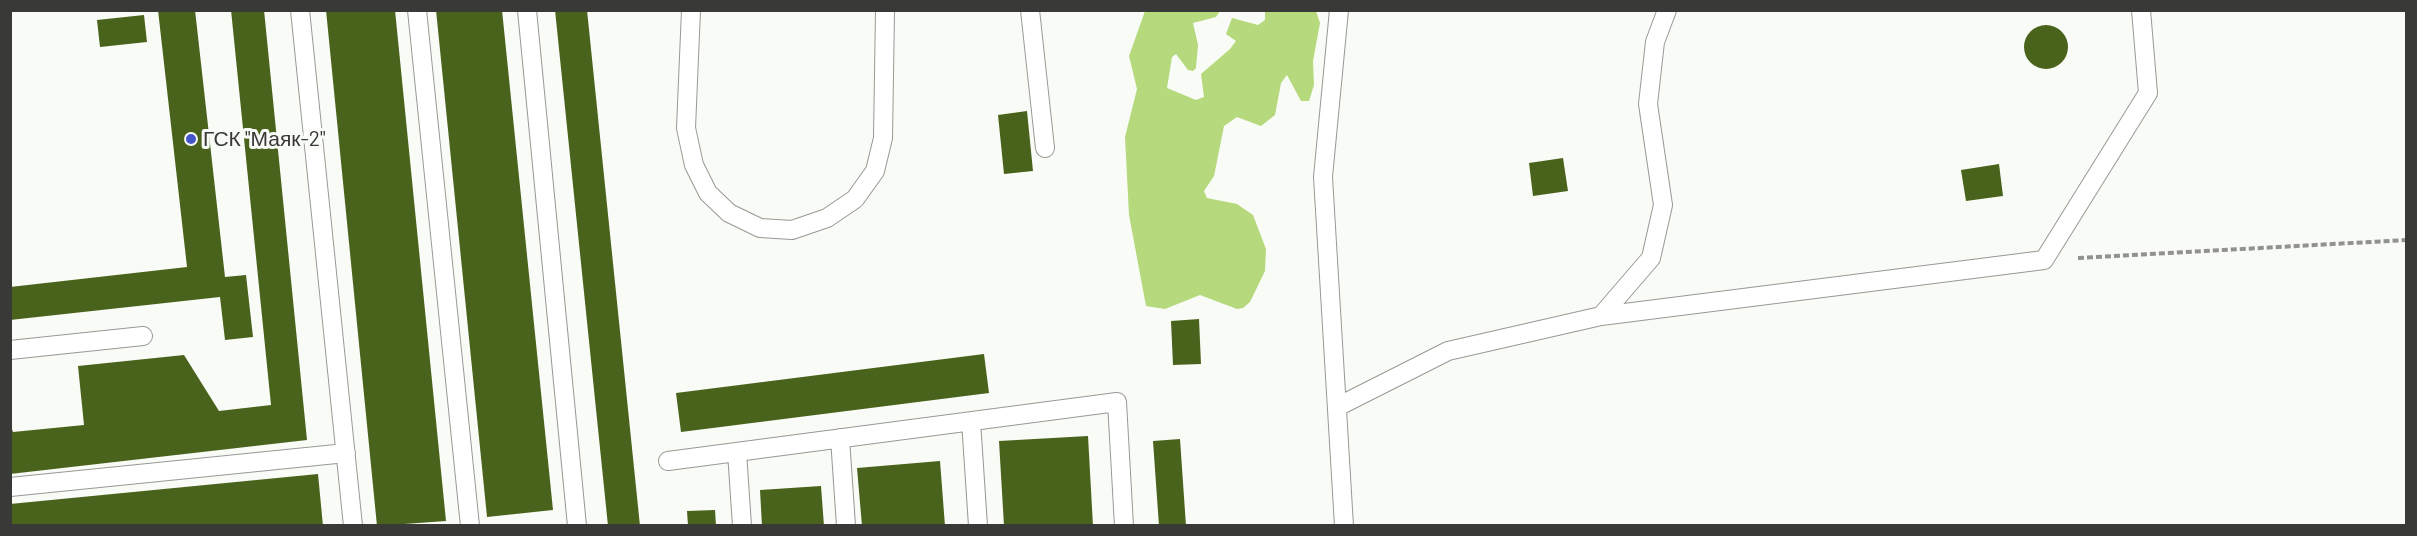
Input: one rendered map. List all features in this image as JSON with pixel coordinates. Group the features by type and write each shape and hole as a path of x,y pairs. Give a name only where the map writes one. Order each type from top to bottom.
{"lane":[{"path":"300,10 353,525"},
{"path":"417,10 470,525"},
{"path":"527,10 577,525"},
{"path":"691,10 686,128 694,165 708,193 729,213 760,228 792,230 827,219 855,198 875,171 883,138 885,10"},
{"path":"1030,10 1045,148"},
{"path":"1339,10 1323,177 1344,525"},
{"path":"1601,316 1651,258 1663,205 1648,104 1655,42 1667,10"},
{"path":"1337,407 1448,351 1601,316 2044,260 2148,93 2141,10"},
{"path":"10,350 143,336"},
{"path":"668,461 1117,402 1124,525"},
{"path":"971,421 978,525"},
{"path":"840,438 846,525"},
{"path":"737,452 742,525"},
{"path":"10,487 346,453"}],"path":[{"path":"2044,260 2406,240"}],"green space":[{"path":"1145,11 1220,11 1216,17 1193,23 1198,45 1196,68 1193,71 1188,70 1176,54 1172,57 1167,88 1196,100 1204,97 1201,74 1236,41 1226,34 1232,18 1258,25 1265,20 1265,11 1316,11 1320,23 1313,61 1314,85 1309,101 1301,101 1287,75 1281,83 1275,115 1261,126 1237,117 1224,126 1214,176 1204,191 1207,198 1237,204 1253,215 1266,249 1265,271 1250,302 1243,308 1237,309 1200,295 1165,309 1146,306 1129,215 1125,137 1137,89 1129,56"}],"building":[{"name":"ГСК \"Маяк-2\"","path":"158,10 195,10 225,277 246,275 253,337 225,340 220,297 10,320 10,287 187,267"},
{"path":"231,10 264,10 307,440 10,474 10,423 13,432 84,425 78,366 184,355 219,411 271,405"},
{"path":"326,10 395,10 446,521 377,526"},
{"path":"436,10 502,10 553,510 487,517"},
{"path":"555,10 587,10 640,526 608,526"},
{"path":"144,15 147,42 100,47 97,20"},
{"path":"2046,25 2061,32 2068,47 2061,62 2046,69 2031,62 2024,47 2031,32"},
{"path":"1027,111 1033,171 1004,174 998,115"},
{"path":"1563,158 1568,191 1533,196 1529,163"},
{"path":"1999,164 2003,196 1966,201 1961,170"},
{"path":"1199,319 1201,364 1173,365 1171,321"},
{"path":"984,354 989,393 681,432 676,393"},
{"path":"1088,436 1093,526 1004,526 999,441"},
{"path":"1180,439 1186,526 1159,526 1153,441"},
{"path":"940,461 945,526 862,526 857,468"},
{"path":"318,474 323,526 10,526 10,504"},
{"path":"821,486 824,526 762,526 760,490"},
{"path":"715,510 716,526 688,526 687,511"}],"place":[{"name":"ГСК \"Маяк-2\"","path":"191,139"}]}
